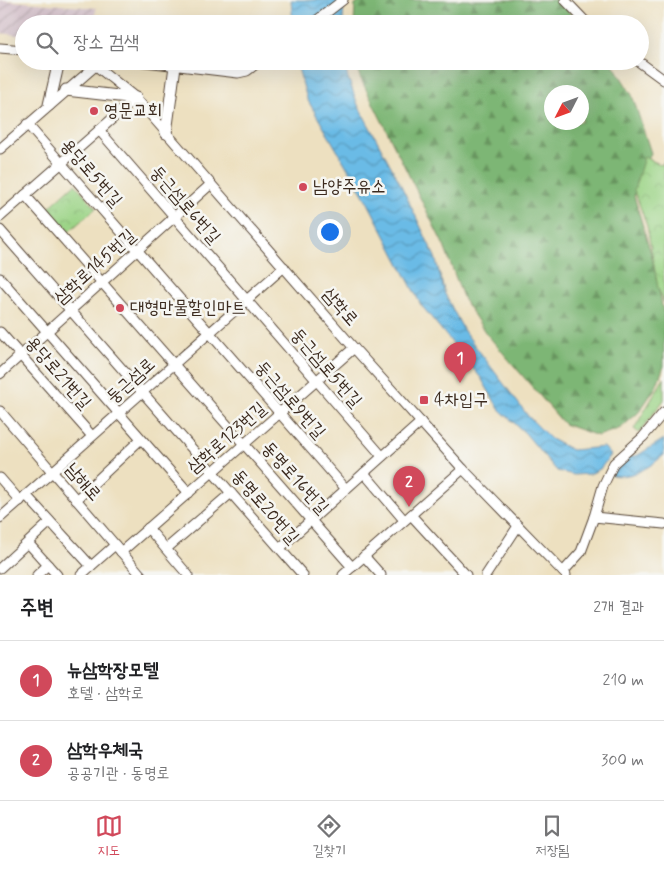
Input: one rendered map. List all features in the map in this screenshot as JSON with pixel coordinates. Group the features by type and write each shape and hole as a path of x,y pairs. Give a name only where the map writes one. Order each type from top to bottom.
{"main road":[{"path":"50,105 57,70"},
{"path":"166,132 174,70"},
{"path":"66,90 136,98"}],"street":[{"path":"324,15 343,0"},
{"path":"565,0 579,15"},
{"path":"0,48 15,49"},
{"path":"649,69 664,80"},
{"path":"0,148 87,70"},
{"name":"삼학로","path":"104,70 136,98 354,348 463,469 564,574"},
{"path":"211,70 238,73 248,70"},
{"path":"0,217 136,98"},
{"name":"용당로5번길","path":"27,124 210,332"},
{"name":"둥근섬로6번길","path":"99,130 246,300"},
{"name":"삼학로145번길","path":"0,374 211,184"},
{"name":"동명로16번길","path":"25,195 352,567"},
{"name":"동명로20번길","path":"0,230 280,548 298,573"},
{"name":"둥근섬로","path":"0,518 284,267"},
{"path":"0,278 189,493"},
{"name":"둥근섬로5번길","path":"246,300 382,456"},
{"name":"용당로21번길","path":"0,332 92,436"},
{"name":"둥근섬로9번길","path":"210,332 346,489"},
{"name":"삼학로123번길","path":"81,575 91,566 148,528 354,348"},
{"name":"남해로","path":"0,411 118,548 135,573"},
{"path":"564,574 581,552 611,467 643,437 664,412"},
{"path":"280,548 421,422"},
{"path":"76,500 141,439"},
{"path":"343,575 463,469"},
{"path":"364,473 466,575"},
{"path":"0,478 50,522 91,566"},
{"path":"166,550 231,492"},
{"path":"594,517 664,524"},
{"path":"0,568 50,522"},
{"path":"486,575 518,526"},
{"path":"148,528 187,574"},
{"path":"28,543 57,575"},
{"path":"364,556 381,575"},
{"path":"37,575 48,565"}],"shaded area":[{"path":"0,0 96,8 95,15 15,15 15,35 0,33"}],"green space":[{"path":"362,0 559,0 572,15 354,15 355,5"},
{"path":"358,70 617,70 632,95 651,153 634,196 652,257 664,315 664,366 656,387 639,412 621,428 598,436 564,424 485,332 464,300 444,246"},
{"path":"644,157 662,165 664,161 664,303 658,288 647,226 634,190"},
{"path":"75,184 96,208 65,235 44,212"},
{"path":"664,378 664,400 639,433 634,429"}],"water":[{"path":"291,0 344,0 343,15 292,15"},
{"path":"299,70 347,70 358,105 400,183 435,257 445,294 464,331 528,416 551,439 572,450 604,447 611,455 600,469 590,474 574,475 557,471 525,433 499,409 481,378 421,305 368,203 307,99"},
{"path":"664,439 664,455 652,464 633,474 611,475 621,459 638,455"}],"place":[{"name":"영문교회","path":"94,111"},
{"name":"남양주유소","path":"303,187"},
{"name":"대형만물할인마트","path":"120,308"},
{"name":"뉴삼학장모텔","path":"460,383"},
{"name":"4차입구","path":"424,400"},
{"name":"삼학우체국","path":"409,507"}]}
